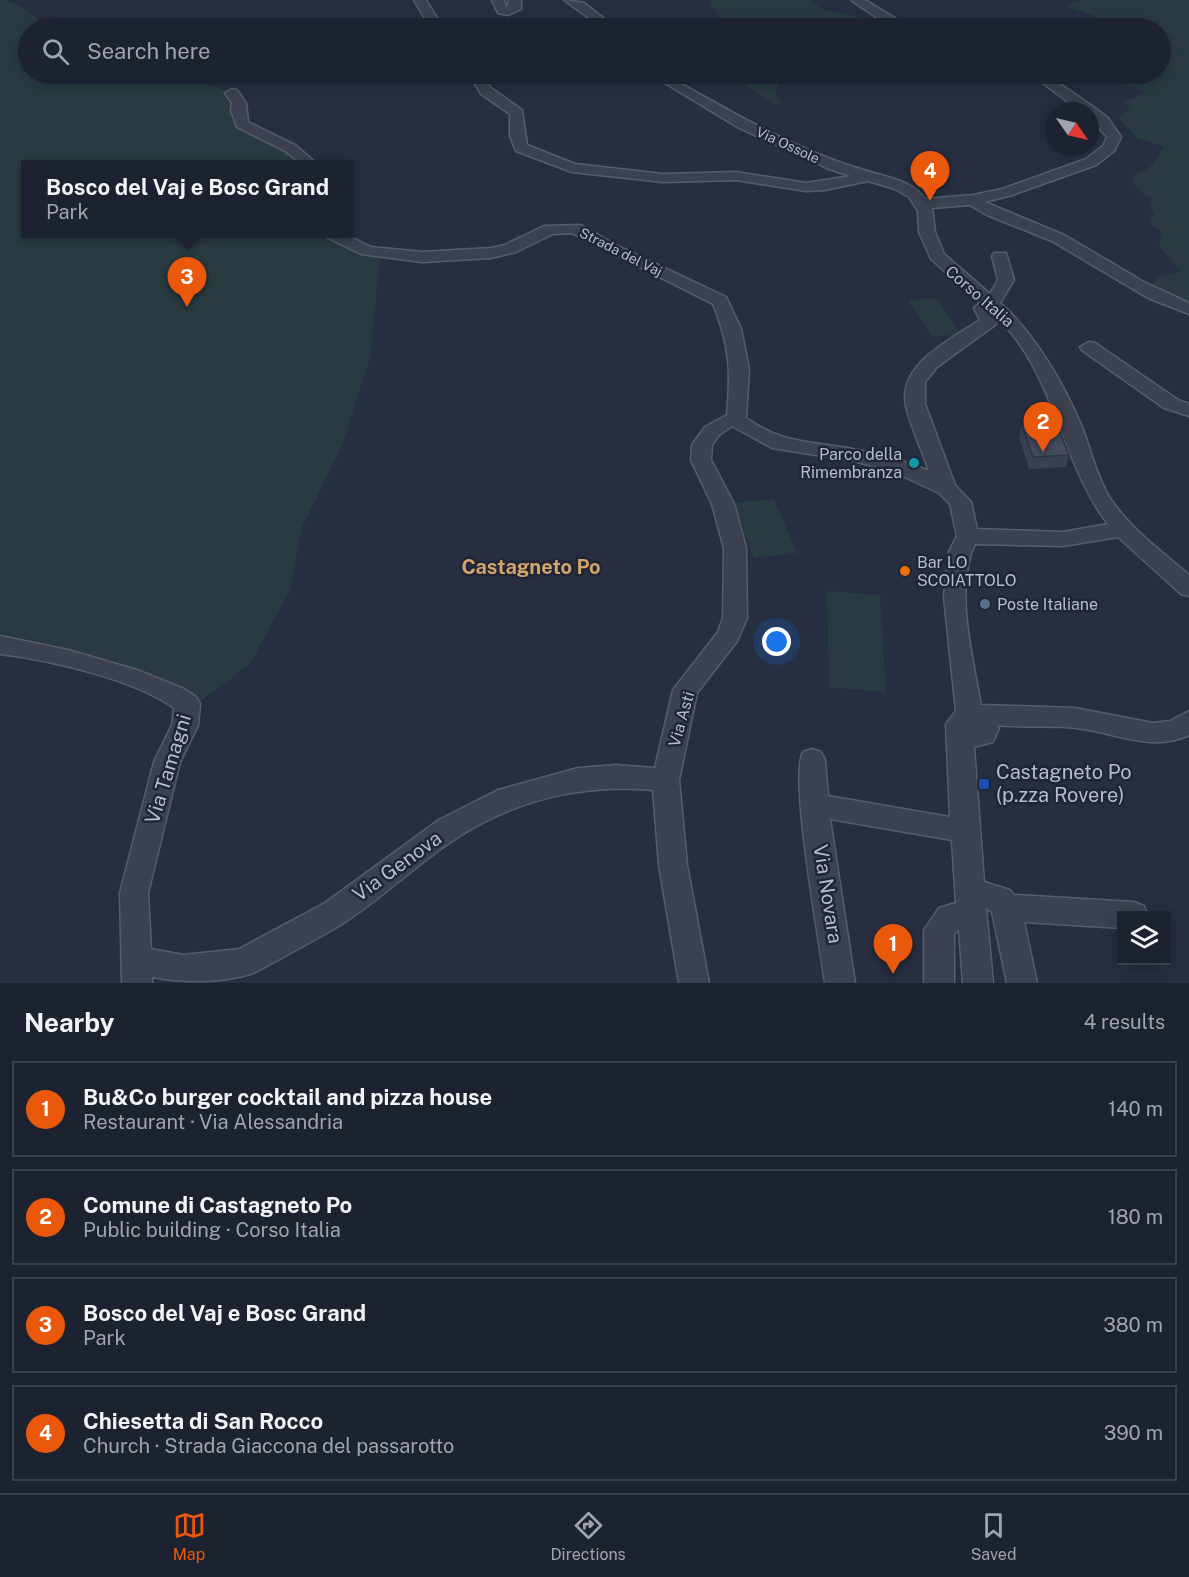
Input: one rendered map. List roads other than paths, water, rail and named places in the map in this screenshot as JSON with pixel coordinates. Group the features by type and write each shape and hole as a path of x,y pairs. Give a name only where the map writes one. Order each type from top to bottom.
{"street":[{"path":"420,0 431,18"},
{"path":"498,0 502,11 508,12 515,9 515,0"},
{"path":"857,0 884,18"},
{"path":"576,1 597,18"},
{"path":"481,84 486,91 517,113 517,136 521,148 572,168 663,178 706,175 736,176 806,187 825,186 870,177"},
{"name":"Via Ossole","path":"673,84 744,125 834,166 900,186 914,194 923,204"},
{"path":"1051,84 1077,102"},
{"path":"232,93 239,103 238,111 242,124 290,148 304,160"},
{"path":"923,204 974,200 1007,192 1091,162 1101,156 1114,142 1114,137 1099,118"},
{"path":"974,200 984,208 1023,222 1059,239 1126,281 1189,309"},
{"name":"Corso Italia","path":"923,204 928,220 927,232 938,256 1013,323 1027,341 1071,425 1090,483 1123,529 1189,588"},
{"name":"Strada del Vaj","path":"341,238 367,250 422,257 501,251 559,227 584,231 608,247 720,301 732,329 740,369 736,420"},
{"path":"946,488 915,404 916,382 930,363 989,321 983,308 991,304 1006,280 1000,256"},
{"path":"1089,347 1172,404 1189,410"},
{"path":"736,420 756,436 773,443 802,449 853,454 922,474 946,488 960,502 968,536 961,546 953,585 974,726 964,768 965,831 978,983"},
{"name":"Via Asti","path":"694,983 673,865 666,780 685,690 729,635 735,618 737,575 735,548 723,504 701,460 702,445 712,431 726,421 736,420"},
{"path":"968,536 1063,539 1123,529"},
{"name":"Via Tamagni","path":"0,645 44,651 146,682 179,695 187,704 185,725 166,762 134,893 136,971"},
{"path":"974,726 1013,717 1083,718 1162,734 1182,729 1189,721"},
{"name":"Via Novara","path":"812,760 814,805 830,900 840,983"},
{"name":"Via Genova","path":"136,971 243,963 335,912 449,828 508,798 578,779 616,776 666,780"},
{"path":"814,805 965,831"},
{"path":"939,983 939,930 949,917 972,902 1000,899 1006,908 1022,983"},
{"path":"1006,908 1117,914"}],"place":[{"name":"Chiesetta di San Rocco","path":"930,201"},
{"name":"Bosco del Vaj e Bosc Grand","path":"187,307"},
{"name":"Comune di Castagneto Po","path":"1043,452"},
{"name":"Parco della Rimembranza","path":"914,463"},
{"name":"Bar LO SCOIATTOLO","path":"905,571"},
{"name":"Poste Italiane","path":"985,604"},
{"name":"Castagneto Po (p.zza Rovere)","path":"984,784"},
{"name":"Bu&Co burger cocktail and pizza house","path":"893,974"}],"district":[{"name":"Castagneto Po","path":"531,567"}]}
